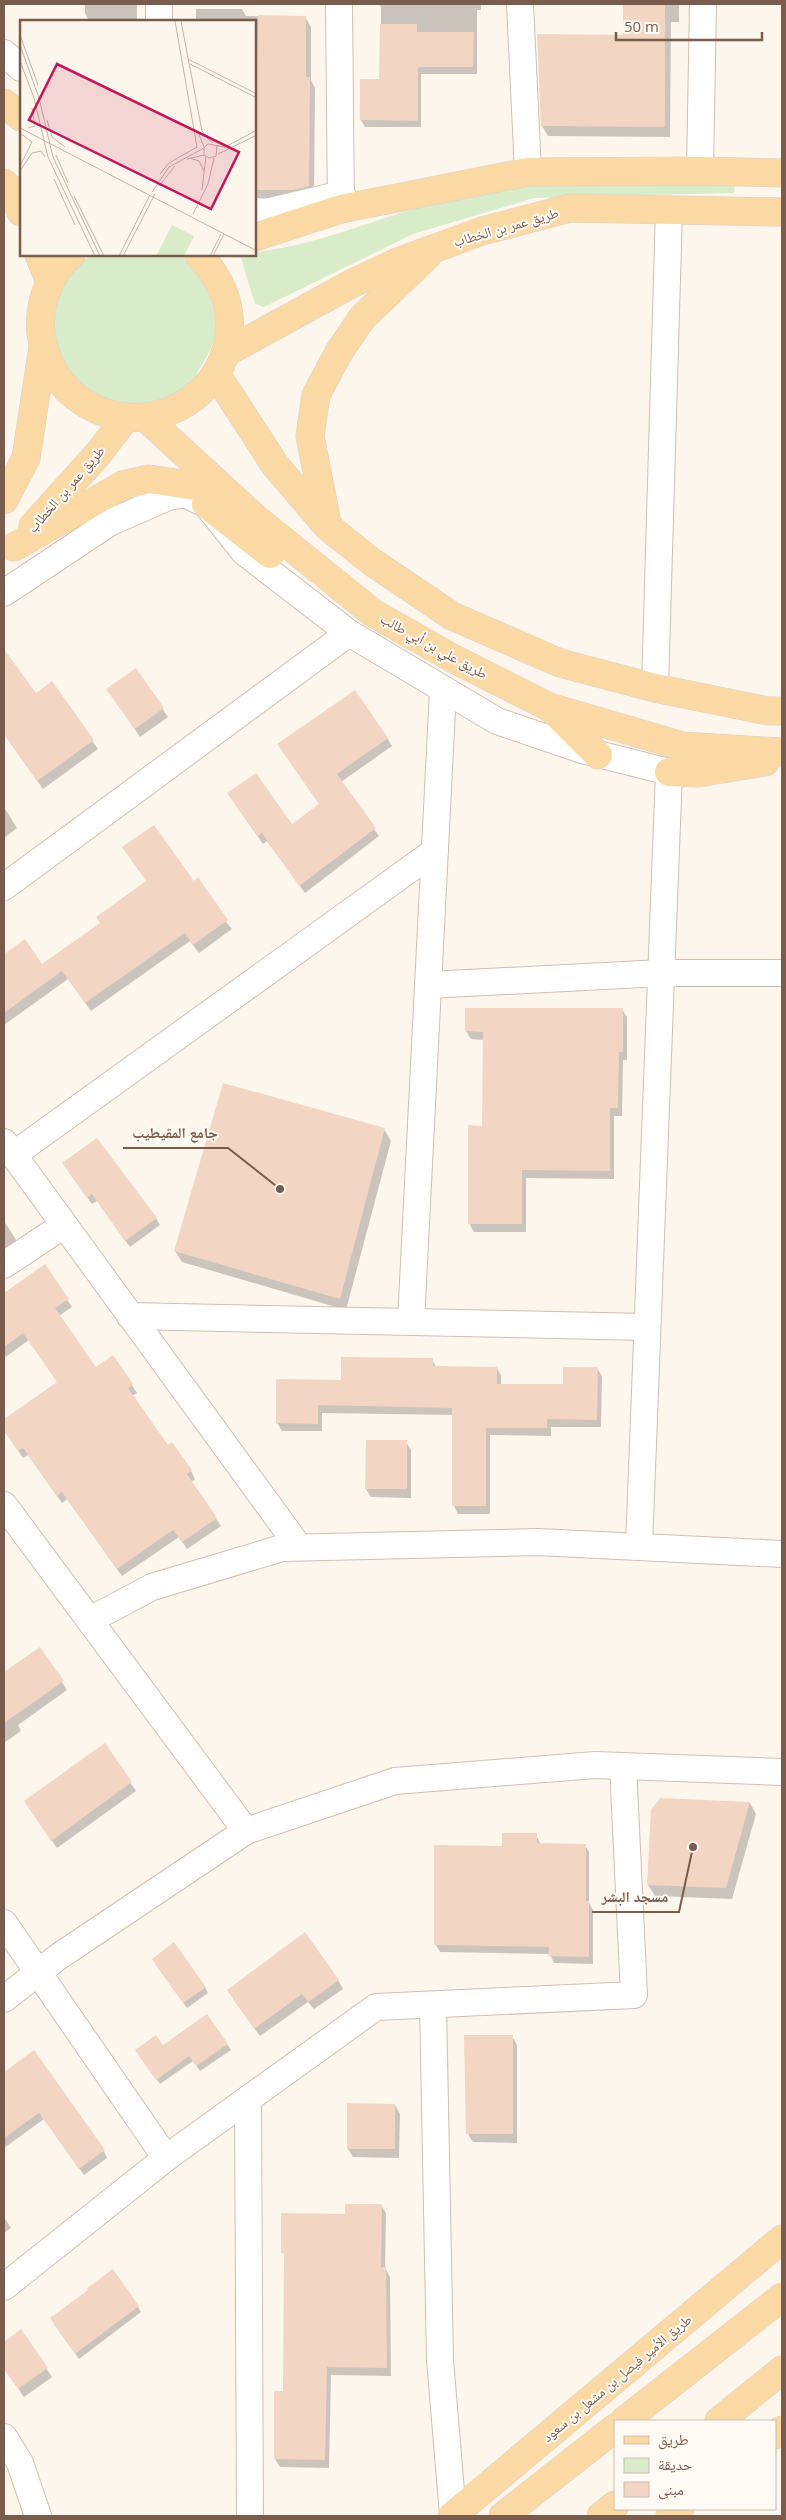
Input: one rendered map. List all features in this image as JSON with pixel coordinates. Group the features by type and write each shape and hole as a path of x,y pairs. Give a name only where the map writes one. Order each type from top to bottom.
{"main road":[{"path":"4,103 20,116"},
{"path":"256,237 341,202 528,172 700,171 782,173"},
{"path":"4,183 13,192 20,210"},
{"name":"طريق عمر بن الخطاب","path":"220,364 351,284 400,261 482,231 570,208 782,212"},
{"path":"328,527 310,436 316,395 339,352 362,318 435,248"},
{"path":"39,256 50,282"},
{"path":"70,256 50,282 42,303 40,325 43,347 54,374 73,396 97,411 135,418 166,414 186,404 202,391 220,364 229,327 226,300 216,276 201,256"},
{"path":"4,500 26,458 43,347"},
{"path":"220,364 275,465 328,527 372,562 452,616 560,663 655,688 768,711 782,711"},
{"name":"طريق عمر بن الخطاب","path":"9,551 98,454 135,418"},
{"name":"طريق علي بن أبي طالب","path":"135,418 373,613 454,659 549,707 682,746 782,752"},
{"path":"9,551 123,484 149,479 202,487 255,518"},
{"path":"206,504 293,571 373,613"},
{"path":"549,707 598,755"},
{"path":"670,772 698,773 782,760"},
{"name":"طريق الأمير فيصل بن مشعل بن سعود","path":"453,2516 782,2239"},
{"path":"625,2420 782,2297"},
{"path":"720,2420 782,2370"},
{"path":"503,2516 614,2429"}],"street":[{"path":"158,20 159,4"},
{"path":"256,211 266,212 341,202 338,4"},
{"path":"520,4 528,172"},
{"path":"700,171 703,4"},
{"path":"4,53 20,67"},
{"path":"655,688 669,210"},
{"path":"4,593 110,523 168,497 184,494 206,504 244,552 349,633 497,721 598,755 670,772 639,1547"},
{"path":"4,887 349,633"},
{"path":"411,1322 443,690"},
{"path":"300,1547 8,1148 435,851"},
{"path":"428,985 662,973 782,973"},
{"path":"4,1265 64,1225"},
{"path":"130,1316 648,1327"},
{"path":"4,1505 246,1831"},
{"path":"90,1620 152,1587 282,1548 538,1542 782,1554"},
{"path":"4,1999 37,1974 246,1831 395,1781 595,1765 782,1772"},
{"path":"4,2287 166,2158 376,2007 634,1995 623,1766"},
{"path":"4,1922 37,1974 166,2158"},
{"path":"433,2005 440,2360 453,2516"},
{"path":"248,2099 250,2516"},
{"path":"4,2437 20,2463 38,2516"}],"green space":[{"path":"642,182 735,186 734,193 534,198 413,234 264,307 255,304 240,256 256,256 256,252 305,243 453,197 499,188 547,184"},
{"path":"89,256 182,256 189,261 201,276 209,293 216,328 209,352 190,384 166,400 137,406 107,402 82,388 64,366 54,338 53,323 57,294 64,277"}],"building":[{"path":"623,4 665,4 665,127 541,126 537,34 623,35"},
{"path":"258,15 306,16 306,77 310,77 309,186 293,190 256,190"},
{"path":"380,24 417,24 417,32 474,32 473,67 418,67 418,121 360,120 360,79 379,79"},
{"path":"4,649 36,693 52,681 94,740 37,781 4,734"},
{"path":"136,668 164,708 135,729 106,689"},
{"path":"355,690 388,738 337,774 376,828 299,886 262,833 258,836 227,793 256,773 292,824 319,804 277,744"},
{"path":"154,825 194,881 198,877 228,920 193,945 185,933 85,1003 62,971 4,1013 4,954 25,939 42,964 100,923 96,917 146,881 122,847"},
{"path":"465,1008 623,1008 623,1052 619,1052 618,1108 610,1108 610,1171 522,1170 522,1224 468,1224 468,1125 482,1126 483,1032 465,1031"},
{"path":"223,1083 385,1128 340,1299 174,1251"},
{"path":"97,1138 157,1218 125,1241 92,1194 87,1198 62,1163"},
{"path":"45,1264 69,1299 55,1308 96,1367 113,1355 133,1384 128,1388 168,1445 172,1442 192,1470 187,1474 217,1518 182,1542 173,1530 117,1569 62,1492 57,1496 23,1448 18,1451 4,1431 4,1419 57,1382 23,1333 4,1347 4,1293"},
{"path":"341,1357 433,1358 433,1366 497,1367 497,1384 563,1384 563,1367 598,1367 597,1420 547,1419 547,1428 486,1428 486,1506 452,1506 452,1408 318,1405 318,1424 276,1423 276,1379 341,1380"},
{"path":"366,1440 407,1440 407,1489 365,1489"},
{"path":"40,1647 64,1681 4,1723 4,1672"},
{"path":"105,1743 132,1782 51,1841 24,1801"},
{"path":"660,1798 750,1802 726,1888 647,1885 651,1810"},
{"path":"502,1833 537,1833 537,1843 586,1844 586,1901 589,1901 589,1957 548,1956 549,1947 434,1945 434,1845 502,1846"},
{"path":"305,1932 339,1980 308,2002 302,1994 254,2029 227,1990"},
{"path":"174,1942 206,1987 183,2003 152,1959"},
{"path":"207,2014 228,2044 196,2066 189,2056 156,2080 135,2050 156,2035 163,2045"},
{"path":"464,2035 513,2035 513,2134 466,2134"},
{"path":"34,2050 105,2150 79,2169 39,2113 4,2138 4,2072"},
{"path":"347,2103 395,2104 395,2149 347,2149"},
{"path":"345,2204 382,2204 381,2267 386,2267 387,2368 327,2367 325,2460 274,2459 274,2391 283,2391 284,2253 281,2253 281,2213 345,2214"},
{"path":"113,2269 139,2306 75,2354 50,2318"},
{"path":"21,2329 48,2368 18,2389 4,2369 4,2342"}],"place":[{"name":"جامع المقيطيب","path":"280,1189"},
{"name":"مسجد البشر","path":"693,1847"}]}
